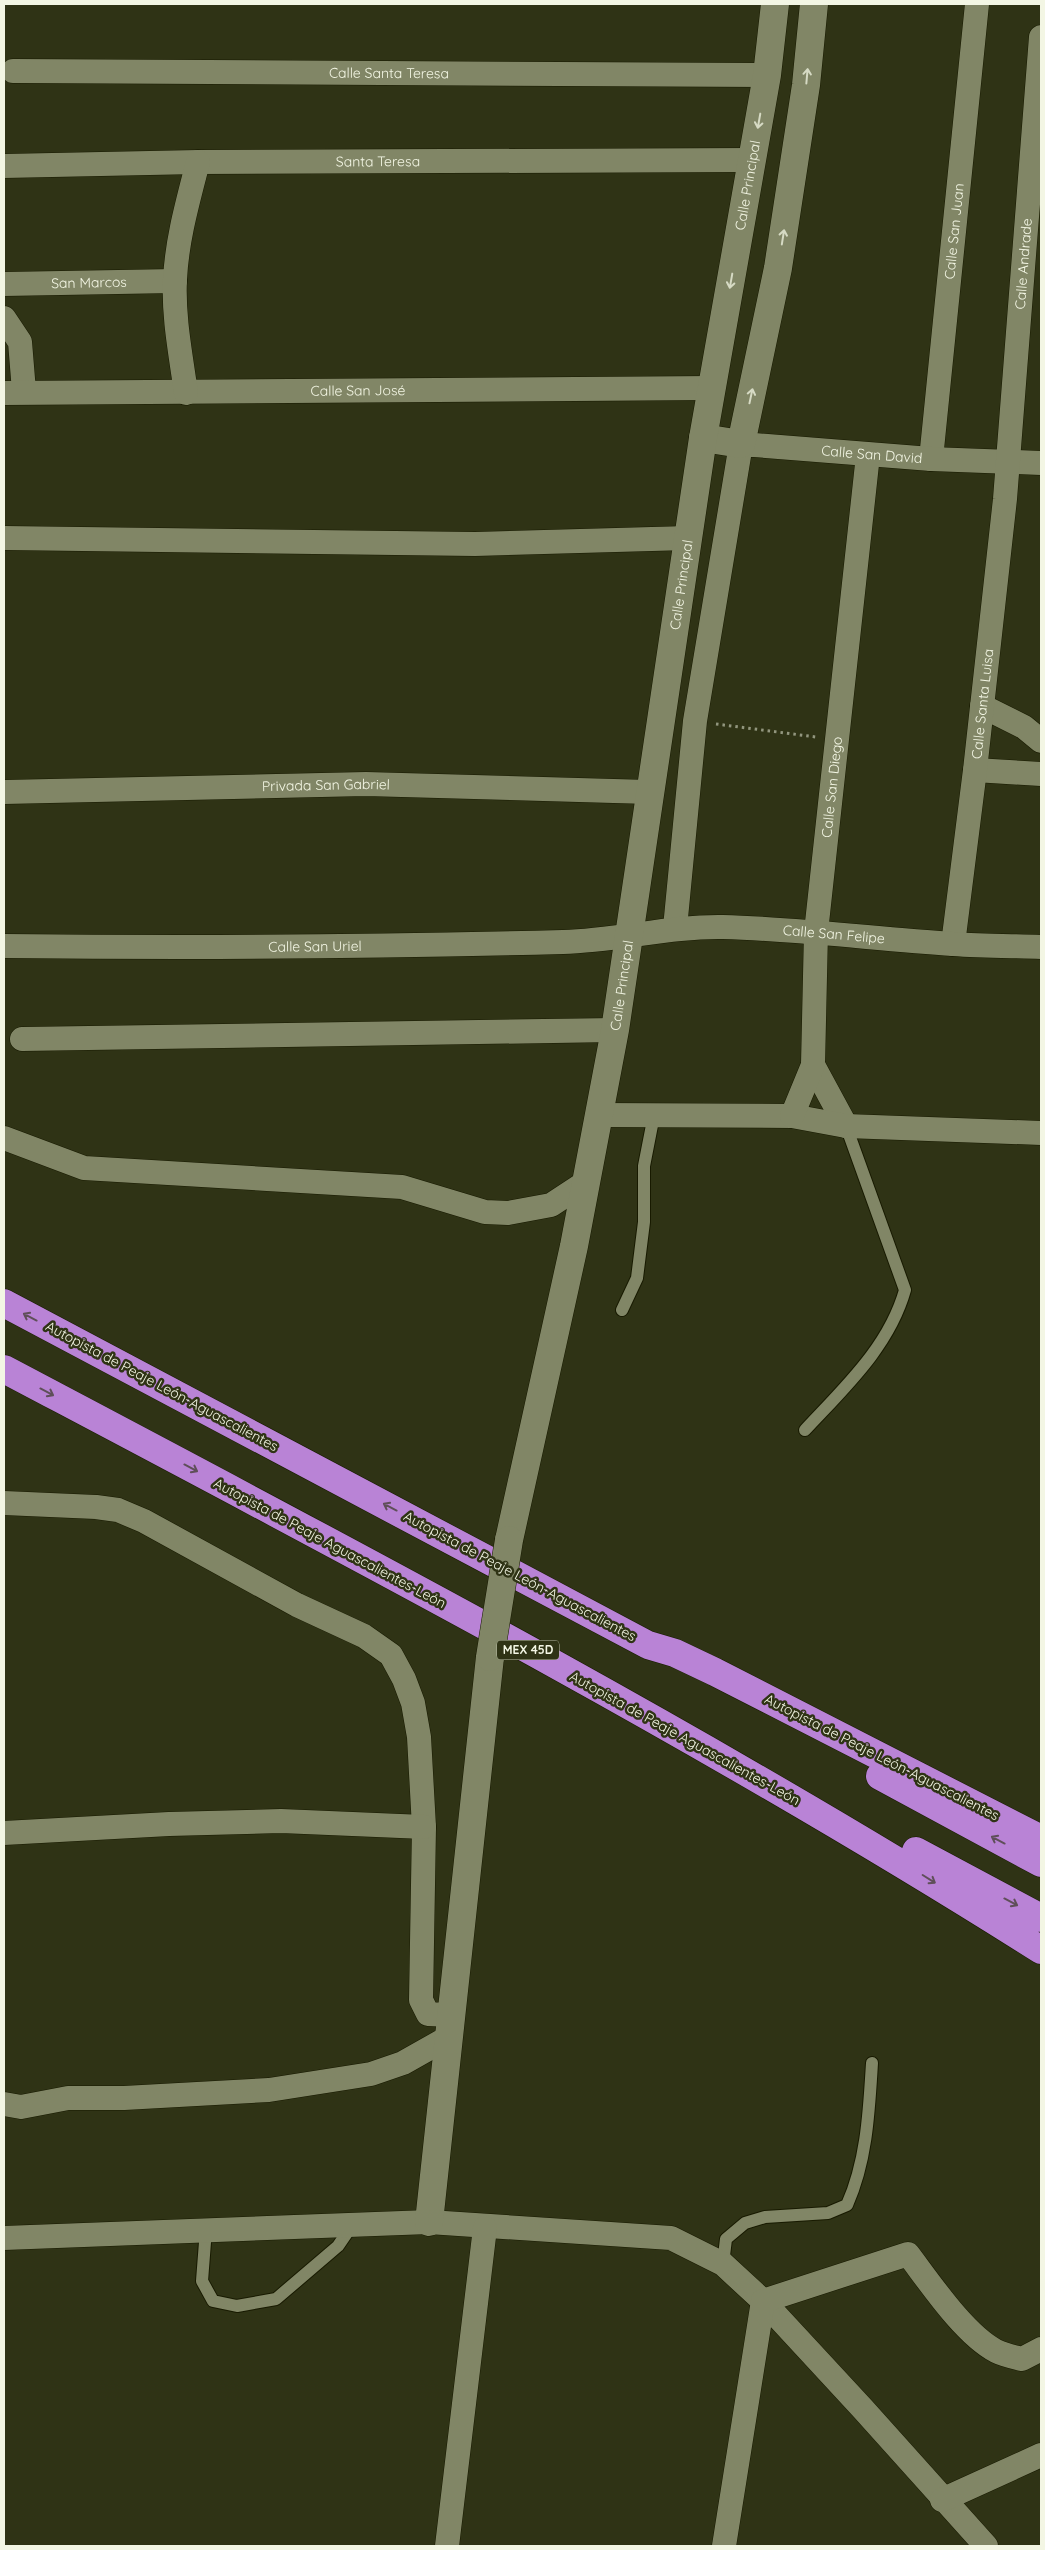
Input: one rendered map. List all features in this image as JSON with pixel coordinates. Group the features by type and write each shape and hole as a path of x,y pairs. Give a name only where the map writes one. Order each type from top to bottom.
{"highway":[{"name":"Autopista de Peaje León-Aguascalientes","path":"4,1303 648,1645 675,1653 715,1672 1041,1839"},
{"name":"Autopista de Peaje Aguascalientes-León","path":"4,1369 276,1513 656,1720 914,1869 1041,1950"},
{"path":"648,1645 667,1661 1041,1863"},
{"path":"656,1720 724,1750 1041,1918"}],"street":[{"name":"Calle Principal","path":"429,2222 490,1657 509,1540 574,1246 615,1030 703,438 767,74 775,4"},
{"path":"674,928 695,721 741,444 778,268 806,85 814,4"},
{"name":"Calle San Juan","path":"931,460 977,4"},
{"name":"Calle Andrade","path":"1009,461 1041,36"},
{"name":"Calle Santa Teresa","path":"13,71 767,74"},
{"name":"Santa Teresa","path":"4,166 198,162 752,160"},
{"path":"186,393 176,318 175,281 177,252 198,162"},
{"name":"San Marcos","path":"4,284 175,281"},
{"path":"4,318 20,342 14,392"},
{"name":"Calle San José","path":"14,392 186,393 712,388"},
{"name":"Calle San David","path":"703,438 741,444 931,460 1041,463"},
{"name":"Calle San Diego","path":"792,1116 814,1065 816,932 868,455"},
{"name":"Calle Santa Luisa","path":"952,944 975,770 1009,461"},
{"path":"4,538 475,544 688,538"},
{"path":"982,706 1024,727 1041,741"},
{"path":"975,770 1041,774"},
{"name":"Privada San Gabriel","path":"4,792 366,784 649,792"},
{"name":"Calle San Felipe","path":"628,938 674,928 722,927 816,932 952,944 1041,947"},
{"name":"Calle San Uriel","path":"4,946 315,946 596,941 628,938"},
{"path":"22,1039 615,1030"},
{"path":"814,1065 846,1126"},
{"path":"598,1115 792,1116 846,1126 1041,1133"},
{"path":"4,1138 84,1168 402,1188 485,1212 508,1213 551,1206 588,1174"},
{"path":"4,1504 96,1507 118,1510 144,1520 281,1596 364,1636 391,1655 404,1679 413,1703 418,1729 424,1827 421,2000 428,2014 450,2026 403,2063 371,2074 269,2090 124,2098 68,2098 21,2107 4,2104"},
{"path":"4,1833 169,1824 281,1821 424,1827"},
{"path":"4,2238 429,2222 485,2228 671,2238 724,2264 763,2301 864,2409 942,2500 986,2546"},
{"path":"447,2546 485,2228"},
{"path":"763,2301 908,2254 948,2307 974,2334 996,2352 1022,2359 1041,2349"},
{"path":"724,2546 763,2301"},
{"path":"942,2500 1041,2455"}],"lane":[{"path":"622,1310 637,1278 644,1222 644,1166 654,1115"},
{"path":"805,1430 868,1362 899,1309 905,1290 846,1126"},
{"path":"724,2264 726,2238 745,2223 765,2217 828,2213 847,2205 856,2184 868,2122 872,2063"},
{"path":"206,2230 202,2281 213,2301 237,2306 276,2299 338,2246 353,2224"}],"path":[{"path":"695,721 838,740"}]}
